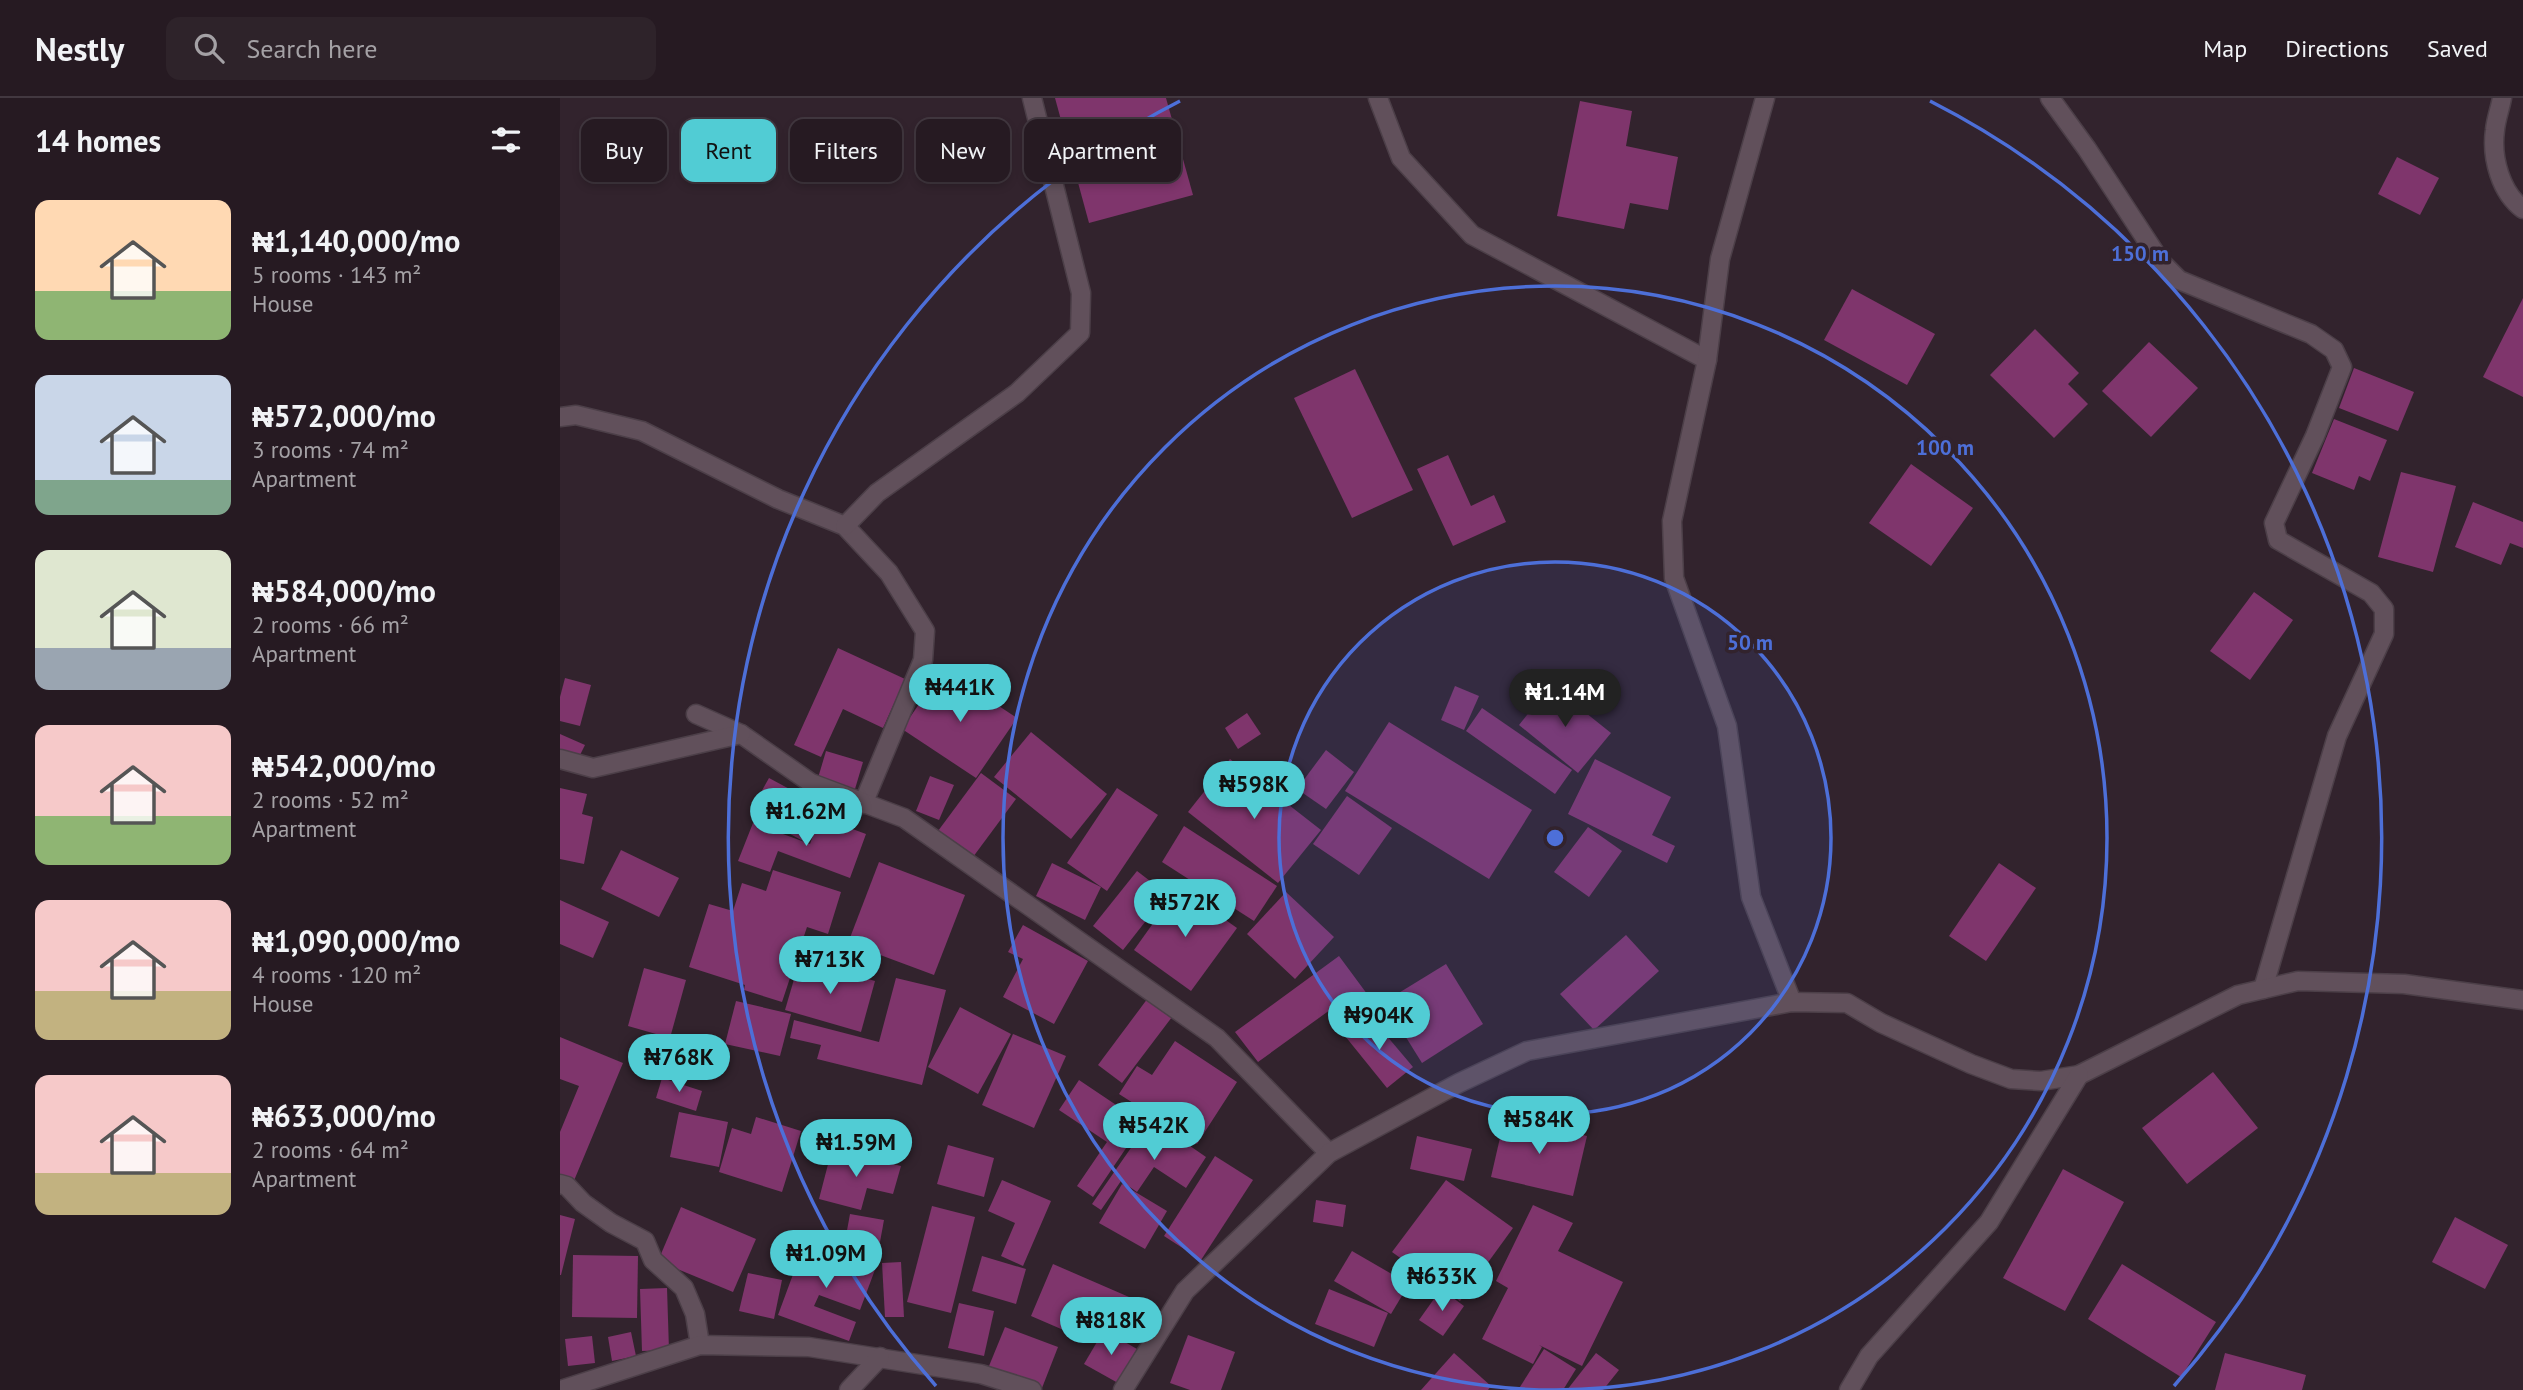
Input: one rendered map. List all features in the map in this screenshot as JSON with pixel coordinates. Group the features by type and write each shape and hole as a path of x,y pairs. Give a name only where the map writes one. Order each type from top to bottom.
{"street":[{"path":"845,526 877,494 1017,393 1080,333 1081,293 1032,98"},
{"path":"1378,98 1401,158 1472,235 1707,360"},
{"path":"1765,98 1720,259 1707,360 1672,521 1674,578 1727,726 1751,897 1792,1002"},
{"path":"2050,98 2161,262 2179,280 2311,334 2334,349 2342,367 2315,436 2274,523 2277,540 2371,593 2384,609 2384,634 2337,736 2263,989"},
{"path":"2502,98 2494,132 2498,172 2511,201 2523,209"},
{"path":"560,417 576,415 642,431 778,499 845,526 889,573 925,631 923,660 863,804"},
{"path":"696,714 741,734 811,783 904,818 1217,1038 1329,1153"},
{"path":"560,759 593,768 741,734"},
{"path":"1123,1390 1185,1291 1329,1153 1459,1083 1527,1051 1792,1002 1847,1003 1892,1029 1970,1064 2011,1079 2041,1082 2079,1075 2238,995 2298,981 2404,984 2523,1000"},
{"path":"1849,1390 1869,1356 1989,1222 2079,1075"},
{"path":"560,1184 567,1186 583,1203 611,1223 645,1241 653,1259 684,1288 695,1314 700,1345"},
{"path":"561,1390 700,1345 809,1347 981,1374 1032,1390"},
{"path":"849,1390 880,1357"}],"building":[{"path":"1055,98 1166,98 1172,119 1061,119"},
{"path":"1580,101 1632,111 1626,146 1678,157 1668,210 1630,203 1624,229 1557,216"},
{"path":"1181,152 1193,195 1089,223 1078,182 1181,182"},
{"path":"2397,157 2439,178 2420,215 2378,194"},
{"path":"1852,289 1935,334 1907,385 1824,340"},
{"path":"2523,298 2523,397 2483,377"},
{"path":"2035,329 2079,373 2068,384 2088,404 2054,438 1990,375"},
{"path":"2149,342 2198,388 2151,437 2102,391"},
{"path":"2354,368 2414,392 2398,431 2339,408"},
{"path":"1355,369 1413,490 1352,518 1294,398"},
{"path":"2334,419 2387,440 2370,481 2359,476 2354,490 2312,473"},
{"path":"1448,455 1471,506 1494,495 1506,522 1453,546 1417,469"},
{"path":"1911,464 1973,508 1931,566 1869,523"},
{"path":"2401,472 2456,486 2433,572 2378,557"},
{"path":"2473,502 2523,522 2523,548 2510,543 2501,565 2455,547"},
{"path":"2254,592 2293,620 2250,680 2210,651"},
{"path":"838,648 905,679 883,728 843,709 821,757 794,745"},
{"path":"943,669 1017,718 976,778 902,729"},
{"path":"565,678 591,685 580,726 560,721 560,697"},
{"path":"1551,685 1611,733 1578,773 1519,725"},
{"path":"1455,686 1479,696 1464,730 1441,720"},
{"path":"1482,708 1572,770 1555,794 1466,731"},
{"path":"1247,713 1261,734 1238,749 1225,728"},
{"path":"1389,722 1532,810 1489,879 1345,791"},
{"path":"1031,732 1107,794 1071,839 994,777"},
{"path":"560,734 585,745 578,759 560,752"},
{"path":"1326,750 1354,772 1326,809 1297,789"},
{"path":"826,751 863,762 855,789 818,778"},
{"path":"1230,759 1321,830 1278,883 1188,812"},
{"path":"1595,759 1671,797 1652,835 1675,846 1667,863 1568,814"},
{"path":"981,773 1016,799 973,857 938,831"},
{"path":"930,776 954,785 939,820 916,811"},
{"path":"769,778 823,807 803,841 750,812"},
{"path":"560,788 587,794 582,814 593,817 584,864 560,859"},
{"path":"1117,788 1158,815 1107,891 1067,863"},
{"path":"1347,796 1392,828 1359,875 1313,844"},
{"path":"820,817 866,834 850,878 778,851 770,872 738,861 753,823 810,844"},
{"path":"1184,826 1277,886 1254,921 1162,862"},
{"path":"1588,827 1622,851 1589,897 1554,872"},
{"path":"621,850 679,878 659,917 601,889"},
{"path":"879,862 965,895 934,975 848,943"},
{"path":"1052,863 1101,887 1085,920 1036,896"},
{"path":"1999,863 2036,888 1986,961 1949,936"},
{"path":"773,870 841,892 828,934 807,927 782,1002 744,990 745,985 689,967 709,904 733,911 742,883 766,891"},
{"path":"1137,871 1167,894 1123,950 1093,926"},
{"path":"1179,887 1237,928 1191,991 1134,950"},
{"path":"1286,892 1334,937 1295,979 1247,934"},
{"path":"560,900 609,922 593,958 560,944"},
{"path":"1023,925 1088,961 1054,1024 1003,997 1023,959 1008,952"},
{"path":"1626,935 1659,971 1594,1030 1560,994"},
{"path":"1339,956 1373,1002 1352,1017 1341,1002 1258,1062 1235,1032"},
{"path":"800,959 875,981 861,1032 785,1010"},
{"path":"1446,964 1483,1024 1422,1063 1384,1002"},
{"path":"644,968 686,980 670,1038 628,1026"},
{"path":"896,978 946,990 922,1085 817,1059 821,1045 790,1038 794,1020 879,1042"},
{"path":"1148,998 1172,1017 1122,1083 1098,1065"},
{"path":"736,1001 791,1014 780,1056 725,1044"},
{"path":"960,1007 1011,1034 978,1094 928,1067"},
{"path":"1370,1016 1413,1067 1387,1088 1345,1036"},
{"path":"1013,1034 1066,1056 1034,1128 982,1105"},
{"path":"560,1037 623,1063 573,1183 560,1177 560,1132 579,1086 560,1079"},
{"path":"1175,1041 1237,1082 1197,1144 1119,1094 1137,1066 1152,1075"},
{"path":"2213,1072 2258,1128 2187,1184 2142,1128"},
{"path":"662,1078 702,1091 696,1111 656,1098"},
{"path":"1079,1080 1143,1123 1093,1197 1077,1186 1107,1142 1059,1110"},
{"path":"679,1112 728,1122 719,1167 670,1157"},
{"path":"1505,1116 1587,1136 1573,1196 1491,1177"},
{"path":"756,1117 801,1131 782,1192 719,1172 732,1128 751,1134"},
{"path":"1151,1119 1206,1157 1186,1188 1154,1167 1137,1192 1121,1181 1101,1210 1092,1204"},
{"path":"1417,1136 1472,1149 1464,1181 1410,1169"},
{"path":"948,1145 994,1158 984,1197 937,1184"},
{"path":"832,1149 901,1166 893,1194 867,1188 861,1210 819,1199"},
{"path":"1215,1156 1253,1180 1201,1260 1164,1236"},
{"path":"2063,1169 2124,1202 2065,1311 2003,1278"},
{"path":"1002,1180 1051,1201 1023,1266 1001,1256 1015,1223 988,1211"},
{"path":"1446,1180 1513,1228 1460,1301 1392,1252"},
{"path":"1122,1184 1167,1211 1145,1249 1099,1223"},
{"path":"1316,1200 1346,1205 1343,1227 1313,1222"},
{"path":"1533,1205 1573,1223 1558,1251 1623,1282 1582,1366 1539,1345 1542,1347 1533,1364 1482,1339 1508,1288 1496,1281"},
{"path":"932,1206 975,1217 951,1313 907,1302"},
{"path":"681,1207 756,1239 733,1292 658,1261"},
{"path":"850,1214 884,1220 878,1253 844,1247"},
{"path":"560,1215 575,1219 561,1275 560,1275"},
{"path":"2455,1217 2508,1245 2485,1289 2432,1262"},
{"path":"805,1242 876,1267 860,1310 819,1295 814,1306 856,1322 849,1341 778,1315"},
{"path":"1352,1251 1409,1284 1391,1314 1334,1281"},
{"path":"573,1255 638,1256 637,1318 572,1317"},
{"path":"982,1256 1026,1269 1016,1304 972,1291"},
{"path":"901,1262 904,1317 885,1317 882,1263"},
{"path":"1053,1264 1159,1310 1146,1341 1084,1315 1075,1335 1031,1316"},
{"path":"2122,1264 2216,1322 2181,1377 2088,1319"},
{"path":"748,1273 782,1280 774,1319 739,1311"},
{"path":"667,1288 669,1350 642,1351 640,1289"},
{"path":"1329,1289 1388,1313 1374,1347 1315,1324"},
{"path":"1441,1289 1464,1306 1443,1336 1419,1320"},
{"path":"959,1303 994,1311 984,1356 948,1348"},
{"path":"1005,1327 1058,1347 1042,1388 989,1366"},
{"path":"1104,1330 1137,1349 1118,1383 1084,1364"},
{"path":"631,1332 636,1356 612,1361 608,1337"},
{"path":"1188,1335 1235,1352 1221,1390 1190,1390 1170,1383"},
{"path":"592,1336 595,1363 568,1366 565,1339"},
{"path":"1544,1349 1576,1369 1563,1390 1518,1390"},
{"path":"1454,1353 1491,1386 1488,1390 1421,1390"},
{"path":"1596,1353 1619,1370 1603,1390 1567,1390"},
{"path":"2225,1353 2306,1375 2302,1390 2215,1390"}]}
